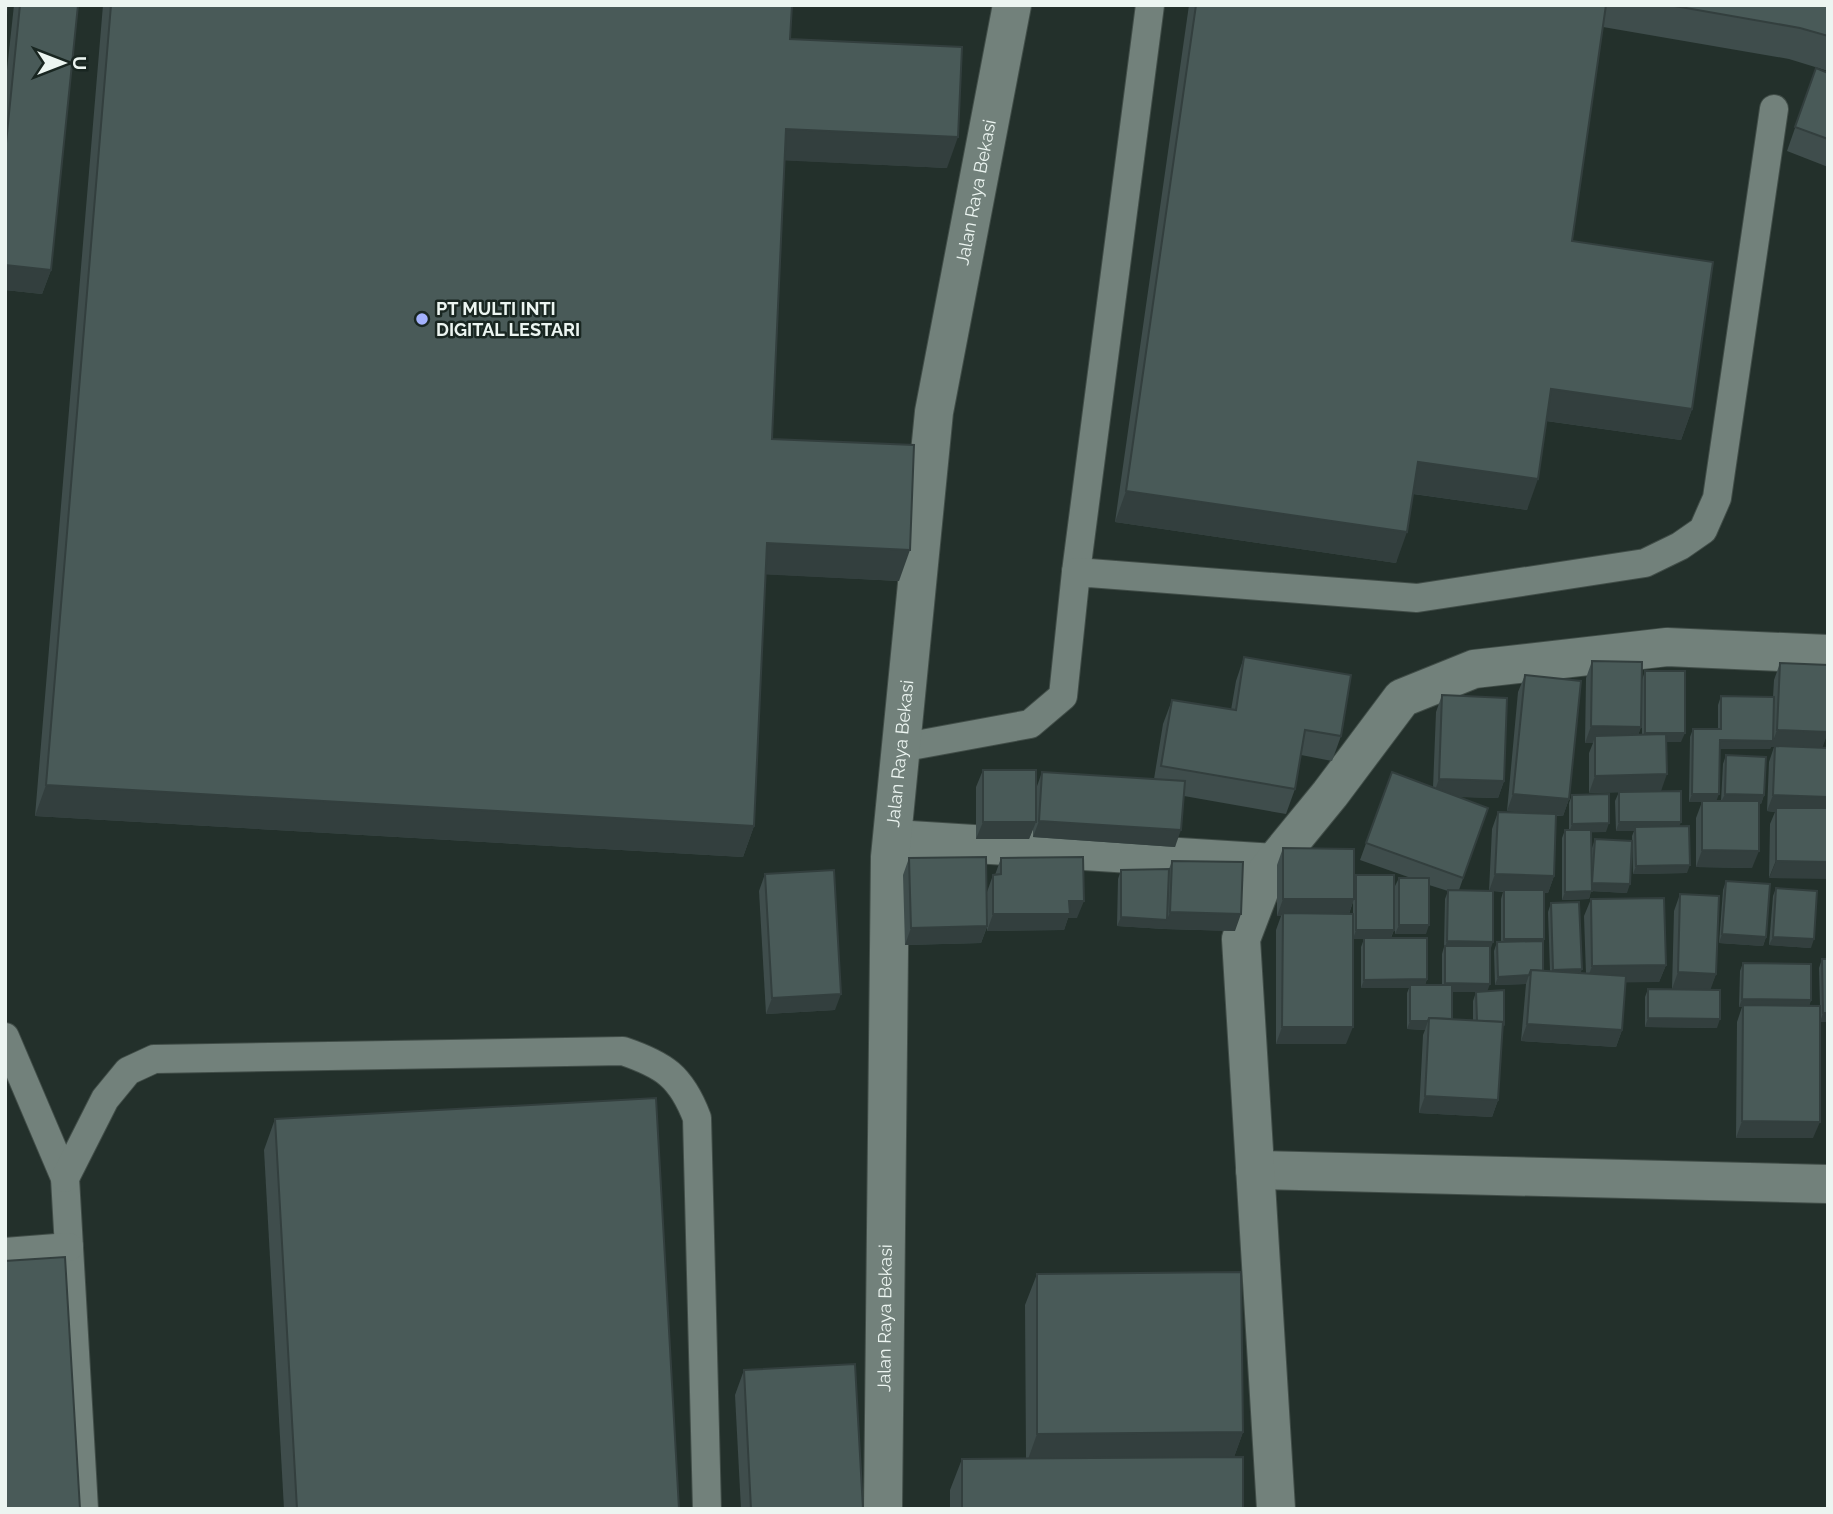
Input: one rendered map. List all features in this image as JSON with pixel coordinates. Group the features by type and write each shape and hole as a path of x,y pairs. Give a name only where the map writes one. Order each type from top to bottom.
{"street":[{"name":"Jalan Raya Bekasi","path":"883,1509 890,857 894,839 900,748 934,412 1012,5"},
{"path":"1276,1509 1241,939 1267,871 1402,698 1474,669 1667,648 1828,654"},
{"path":"894,839 1274,863"},
{"path":"1255,1170 1828,1184"}],"lane":[{"path":"900,748 1030,724 1063,696 1076,572 1150,5"},
{"path":"1076,572 1417,598 1645,563 1680,546 1703,530 1717,498 1774,109"},
{"path":"5,1038 65,1178 84,1509"},
{"path":"65,1178 105,1098 128,1071 154,1059 623,1051 657,1063 686,1090 697,1118 708,1509"},
{"path":"5,1252 69,1247"}],"building":[{"path":"20,5 78,5 51,270 5,265 5,153"},
{"name":"PT MULTI INTI DIGITAL LESTARI","path":"111,5 792,5 790,39 962,47 958,137 786,129 772,439 914,445 910,550 767,543 754,826 46,785"},
{"path":"1196,5 1606,5 1572,241 1713,262 1692,409 1551,389 1538,479 1418,462 1407,532 1126,491"},
{"path":"1669,5 1828,5 1828,36 1800,28"},
{"path":"1816,68 1828,73 1828,139 1795,127"},
{"path":"1244,657 1351,675 1341,736 1305,730 1295,789 1161,766 1172,700 1236,710"},
{"path":"1592,661 1642,662 1641,727 1591,726"},
{"path":"1780,663 1828,665 1828,732 1777,730"},
{"path":"1645,671 1685,671 1685,733 1645,733"},
{"path":"1525,675 1581,681 1569,799 1513,794"},
{"path":"1442,695 1507,698 1504,781 1439,779"},
{"path":"1721,696 1774,697 1773,741 1720,740 1719,794 1692,794 1693,729 1721,729"},
{"path":"1666,734 1667,774 1595,776 1595,736"},
{"path":"1775,746 1828,748 1828,797 1773,795"},
{"path":"1726,755 1766,757 1764,795 1725,794"},
{"path":"983,770 1036,770 1036,822 983,822"},
{"path":"1042,772 1185,781 1181,830 1039,821"},
{"path":"1392,772 1488,808 1463,878 1366,843"},
{"path":"1681,791 1681,822 1619,822 1619,792"},
{"path":"1609,794 1609,823 1572,824 1572,795"},
{"path":"1702,801 1759,801 1759,851 1702,850"},
{"path":"1776,808 1828,808 1828,862 1776,861"},
{"path":"1498,812 1556,814 1554,876 1495,874"},
{"path":"1689,826 1690,865 1636,866 1635,827"},
{"path":"1565,830 1591,830 1592,891 1565,892"},
{"path":"1595,839 1632,841 1630,884 1592,883"},
{"path":"1283,848 1354,849 1354,899 1283,899"},
{"path":"986,857 987,926 911,928 909,858"},
{"path":"1083,857 1084,901 1069,901 1070,914 993,914 993,875 1001,874 1001,858"},
{"path":"1172,861 1243,862 1241,914 1170,912"},
{"path":"1169,869 1167,920 1121,917 1121,870"},
{"path":"834,870 841,994 772,998 765,874"},
{"path":"1356,875 1394,875 1394,930 1356,930"},
{"path":"1399,878 1429,878 1429,925 1399,925"},
{"path":"1726,881 1770,884 1766,937 1722,934"},
{"path":"1776,888 1817,891 1814,939 1773,937"},
{"path":"1448,890 1493,891 1493,942 1447,941"},
{"path":"1504,890 1544,890 1544,939 1504,939"},
{"path":"1680,894 1719,896 1716,974 1678,972"},
{"path":"1664,898 1666,965 1592,966 1591,899"},
{"path":"1579,902 1582,969 1553,970 1551,903"},
{"path":"1283,913 1353,914 1353,1027 1282,1027"},
{"path":"1364,938 1427,938 1427,979 1364,980"},
{"path":"1543,941 1543,971 1531,970 1529,975 1498,977 1497,942"},
{"path":"1445,946 1490,946 1490,984 1445,983"},
{"path":"1822,959 1828,959 1828,1013 1823,1013"},
{"path":"1743,963 1811,964 1811,1000 1742,999"},
{"path":"1531,970 1626,976 1622,1030 1527,1024"},
{"path":"1410,985 1452,985 1452,1019 1410,1021"},
{"path":"1648,989 1720,990 1720,1019 1648,1018"},
{"path":"1504,990 1504,1025 1502,1026 1503,1022 1477,1021 1476,992"},
{"path":"1743,1005 1820,1006 1820,1122 1742,1121"},
{"path":"1429,1018 1503,1022 1498,1100 1425,1096"},
{"path":"656,1098 679,1509 297,1509 275,1119"},
{"path":"65,1257 80,1509 5,1509 5,1261"},
{"path":"1241,1272 1243,1432 1037,1434 1037,1274"},
{"path":"855,1364 863,1509 751,1509 744,1370"},
{"path":"1243,1457 1243,1509 962,1509 962,1459"}],"place":[{"name":"PT MULTI INTI DIGITAL LESTARI","path":"422,319"}]}
